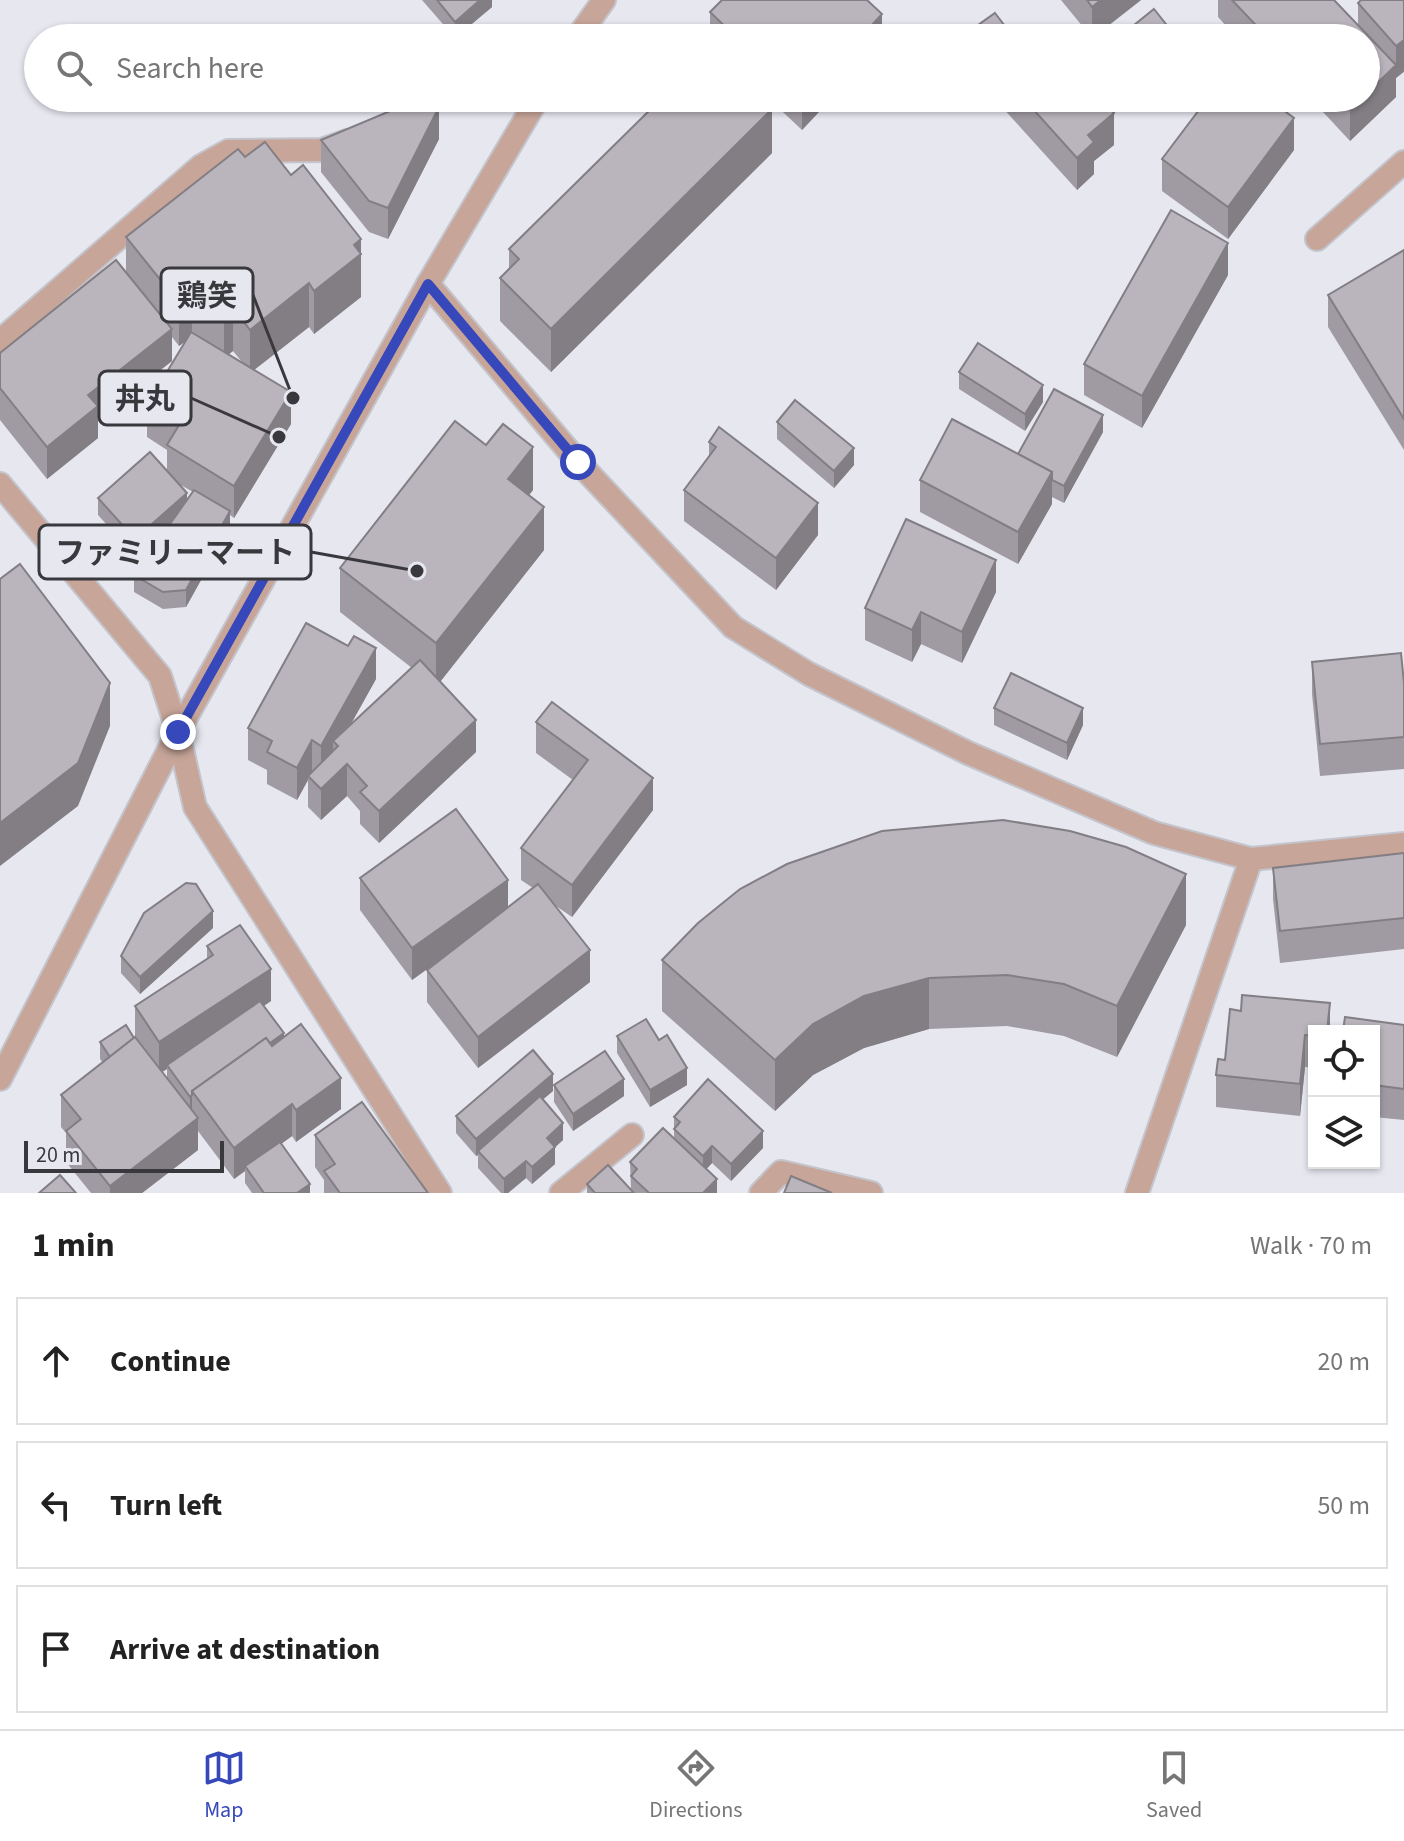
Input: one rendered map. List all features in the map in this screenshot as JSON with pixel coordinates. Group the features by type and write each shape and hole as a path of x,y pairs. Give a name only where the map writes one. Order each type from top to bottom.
{"street":[{"path":"587,24 604,0"},
{"path":"0,1079 178,732 428,284 530,112"},
{"path":"0,341 201,166 228,151 322,150 374,132"},
{"path":"1317,239 1404,162"},
{"path":"428,284 578,462 733,627 809,674 968,753 1154,833 1251,859 1404,844"},
{"path":"0,484 160,676 178,732 195,807 440,1193"},
{"path":"1137,1193 1251,859"},
{"path":"561,1193 632,1135"},
{"path":"761,1193 781,1172 871,1193"}],"building":[{"path":"437,0 480,0 455,22"},
{"path":"722,0 867,0 882,14 873,24 722,24 710,12"},
{"path":"1087,0 1101,0 1092,7"},
{"path":"1232,0 1334,0 1357,24 1255,24"},
{"path":"1361,0 1404,0 1404,40 1396,46 1380,24 1358,3"},
{"path":"1154,9 1166,24 1135,24"},
{"path":"995,13 1003,24 980,24"},
{"path":"1380,48 1396,65 1380,80"},
{"path":"388,112 436,112 388,208 369,201 321,140"},
{"path":"648,112 769,112 551,329 500,278 519,259 509,249"},
{"path":"1036,112 1113,112 1088,135 1094,142 1077,158"},
{"path":"1197,112 1286,112 1294,118 1228,207 1162,159"},
{"path":"265,142 291,175 303,165 361,239 354,245 361,254 314,291 309,283 250,330 233,307 224,315 192,293 179,303 126,237 238,149 245,157"},
{"path":"1171,210 1228,243 1142,396 1084,364"},
{"path":"1404,250 1404,419 1328,295"},
{"path":"116,260 172,329 88,395 98,406 47,447 0,388 0,353"},
{"path":"191,332 291,392 234,486 167,445 179,425 147,405"},
{"path":"978,343 1043,385 1025,414 959,372"},
{"path":"1054,389 1103,415 1064,486 1052,480 1052,472 1018,454"},
{"path":"795,400 854,448 834,471 777,422"},
{"path":"952,419 1052,472 1018,532 920,480"},
{"path":"455,421 486,445 503,424 533,447 508,479 544,507 436,643 340,568"},
{"path":"719,427 818,503 776,558 684,490 716,447 709,442"},
{"path":"150,452 187,493 135,539 98,498"},
{"path":"194,490 230,511 186,590 163,592 134,575"},
{"path":"906,519 996,560 962,632 921,612 912,630 865,608"},
{"path":"20,564 110,683 78,763 0,823 0,579"},
{"path":"306,623 348,646 354,636 376,648 321,746 312,740 297,768 267,752 272,741 248,728"},
{"path":"1401,653 1404,737 1320,744 1312,662"},
{"path":"420,660 476,720 379,811 360,792 367,786 347,764 321,789 308,776 338,746 333,741"},
{"path":"1011,673 1083,708 1067,743 994,708"},
{"path":"552,702 653,778 572,885 521,848 588,760 536,722"},
{"path":"456,809 508,880 412,948 360,878"},
{"path":"1003,820 1070,831 1126,847 1186,874 1117,1006 1064,984 1007,975 929,978 864,996 813,1024 775,1060 662,960 698,923 740,889 787,864 882,831"},
{"path":"1404,853 1404,918 1280,931 1273,868"},
{"path":"186,883 196,884 213,911 140,977 121,956 144,913"},
{"path":"538,884 590,950 478,1037 427,970"},
{"path":"240,925 271,969 159,1042 135,1006 213,955 207,946"},
{"path":"1242,995 1330,1003 1328,1025 1308,1025 1300,1084 1216,1075 1218,1059 1225,1060 1230,1009 1241,1011"},
{"path":"260,1001 284,1033 270,1043 266,1038 192,1091 190,1097 167,1065"},
{"path":"1345,1017 1404,1025 1404,1089 1380,1086 1380,1025 1344,1025"},
{"path":"646,1019 659,1040 667,1035 687,1068 650,1090 617,1036"},
{"path":"301,1024 341,1078 296,1110 292,1104 234,1148 192,1091 266,1038 272,1046"},
{"path":"126,1025 134,1038 110,1057 100,1042"},
{"path":"135,1037 198,1118 110,1186 66,1131 81,1119 61,1095"},
{"path":"533,1050 553,1074 476,1139 456,1116"},
{"path":"605,1051 624,1079 573,1114 554,1085"},
{"path":"708,1079 763,1131 731,1164 712,1146 703,1156 674,1129 680,1122 674,1117"},
{"path":"540,1096 563,1123 547,1138 555,1147 532,1167 526,1161 504,1179 478,1151"},
{"path":"362,1102 428,1193 340,1193 324,1171 335,1164 315,1135"},
{"path":"663,1128 717,1179 703,1193 649,1193 631,1176 637,1169 630,1162"},
{"path":"280,1142 310,1184 297,1193 264,1193 245,1166"},
{"path":"608,1165 634,1193 595,1193 587,1184"},
{"path":"60,1175 76,1193 39,1193"},
{"path":"791,1176 832,1193 784,1193"}],"place":[{"name":"鶏笑","path":"293,398"},
{"name":"丼丸","path":"279,437"},
{"name":"ファミリーマート","path":"417,571"}],"route":[{"path":"178,732 428,284 578,462"}]}
